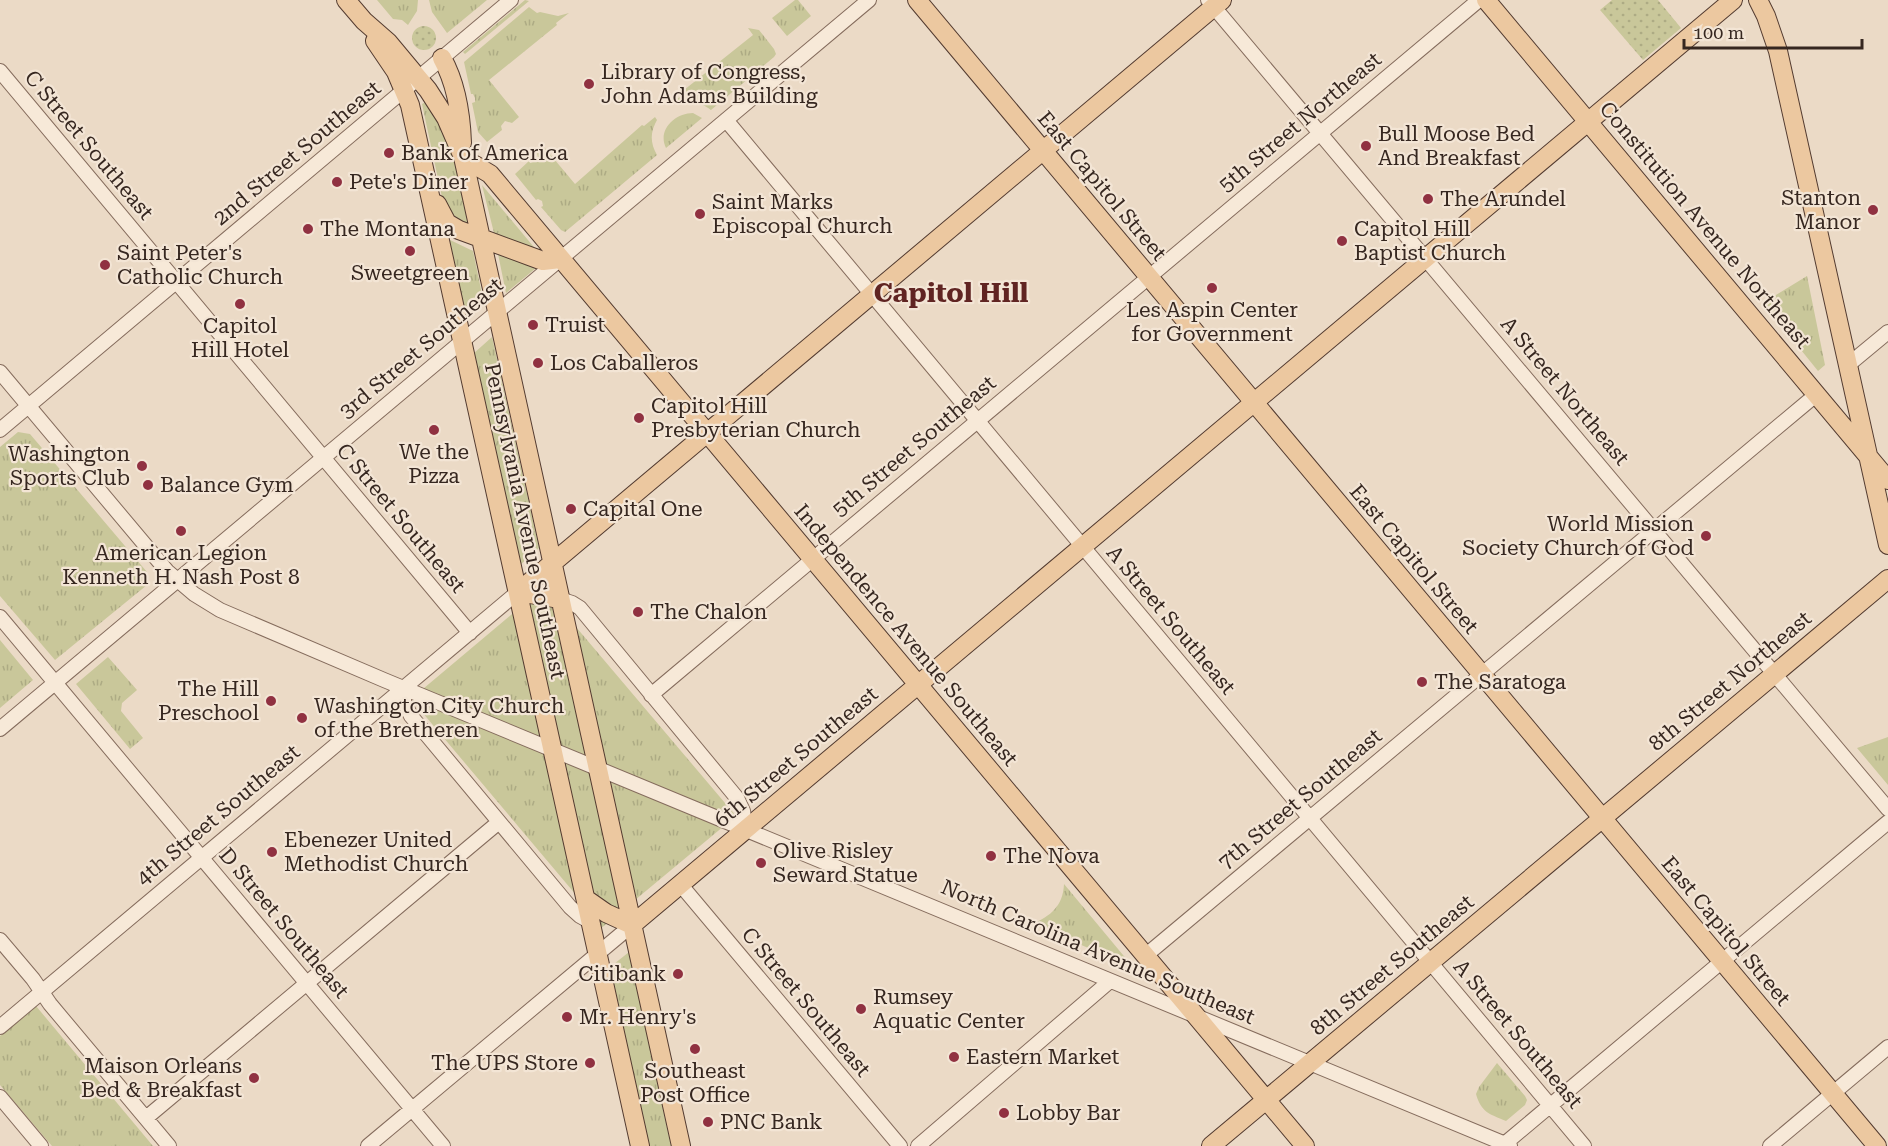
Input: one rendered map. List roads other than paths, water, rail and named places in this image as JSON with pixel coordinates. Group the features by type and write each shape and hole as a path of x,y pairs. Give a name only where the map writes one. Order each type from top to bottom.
{"main road":[{"path":"346,0 364,21 388,42 441,108 464,161"},
{"name":"East Capitol Street","path":"916,0 1877,1146"},
{"name":"Constitution Avenue Northeast","path":"1486,0 1888,480"},
{"name":"6th Street Southeast","path":"632,925 1733,0"},
{"path":"1758,0 1778,51 1888,545"},
{"path":"1771,0 1778,51"},
{"name":"4th Street Southeast","path":"518,592 1043,151 1215,2"},
{"name":"Pennsylvania Avenue Southeast","path":"364,21 396,72 410,105 640,1146"},
{"path":"442,58 450,73 461,123 464,161"},
{"name":"Pennsylvania Avenue Southeast","path":"464,161 681,1146"},
{"name":"Independence Avenue Southeast","path":"464,161 490,174 1305,1146"},
{"path":"427,180 447,223 459,230 543,261 560,259"},
{"name":"8th Street Northeast","path":"1602,818 1888,579"},
{"path":"518,592 560,599"},
{"name":"8th Street Southeast","path":"1211,1146 1602,818"},
{"path":"586,899 616,919 632,925"}],"street":[{"name":"2nd Street Southeast","path":"0,430 511,0"},
{"name":"3rd Street Southeast","path":"0,729 869,0"},
{"name":"5th Street Northeast","path":"1148,277 1479,0"},
{"name":"A Street Northeast","path":"1215,2 1320,133 1888,809"},
{"name":"C Street Southeast","path":"0,71 470,633"},
{"name":"A Street Southeast","path":"726,120 1584,1146"},
{"name":"5th Street Southeast","path":"651,695 1148,277"},
{"path":"1848,365 1888,332"},
{"path":"0,372 91,483 176,580"},
{"name":"7th Street Southeast","path":"1145,956 1817,394"},
{"name":"North Carolina Avenue Southeast","path":"176,580 194,594 229,614 1505,1145"},
{"name":"4th Street Southeast","path":"0,1027 518,592"},
{"path":"560,599 580,608 737,798 743,811 746,829"},
{"name":"D Street Southeast","path":"0,617 443,1146"},
{"path":"404,688 404,702 407,711 570,907 591,922"},
{"path":"146,1118 499,822"},
{"path":"1505,1145 1888,822"},
{"name":"C Street Southeast","path":"680,884 900,1146"},
{"name":"6th Street Southeast","path":"368,1146 632,925"},
{"path":"0,940 33,978 50,1004 169,1146"},
{"path":"918,1146 1110,981"},
{"path":"1770,1146 1888,1047"},
{"path":"0,1097 41,1146"}],"place":[{"name":"Library of Congress, John Adams Building","path":"589,84"},
{"name":"Bull Moose Bed And Breakfast","path":"1366,146"},
{"name":"Bank of America","path":"389,153"},
{"name":"Pete's Diner","path":"337,182"},
{"name":"The Arundel","path":"1428,199"},
{"name":"Stanton Manor","path":"1873,210"},
{"name":"Saint Marks Episcopal Church","path":"700,214"},
{"name":"The Montana","path":"308,229"},
{"name":"Capitol Hill Baptist Church","path":"1342,241"},
{"name":"Sweetgreen","path":"410,251"},
{"name":"Saint Peter's Catholic Church","path":"105,265"},
{"name":"Les Aspin Center for Government","path":"1212,288"},
{"name":"Capitol Hill Hotel","path":"240,304"},
{"name":"Truist","path":"533,325"},
{"name":"Los Caballeros","path":"538,363"},
{"name":"Capitol Hill Presbyterian Church","path":"639,418"},
{"name":"We the Pizza","path":"434,430"},
{"name":"Washington Sports Club","path":"142,466"},
{"name":"Balance Gym","path":"148,485"},
{"name":"Capital One","path":"571,509"},
{"name":"American Legion Kenneth H. Nash Post 8","path":"181,531"},
{"name":"World Mission Society Church of God","path":"1706,536"},
{"name":"The Chalon","path":"638,612"},
{"name":"The Saratoga","path":"1422,682"},
{"name":"The Hill Preschool","path":"271,701"},
{"name":"Washington City Church of the Bretheren","path":"302,718"},
{"name":"Ebenezer United Methodist Church","path":"272,852"},
{"name":"The Nova","path":"991,856"},
{"name":"Olive Risley Seward Statue","path":"761,863"},
{"name":"Citibank","path":"678,974"},
{"name":"Rumsey Aquatic Center","path":"861,1009"},
{"name":"Mr. Henry's","path":"567,1017"},
{"name":"Southeast Post Office","path":"695,1049"},
{"name":"Eastern Market","path":"954,1057"},
{"name":"The UPS Store","path":"590,1063"},
{"name":"Maison Orleans Bed & Breakfast","path":"254,1078"},
{"name":"Lobby Bar","path":"1004,1113"},
{"name":"PNC Bank","path":"708,1122"}],"district":[{"name":"Capitol Hill","path":"951,293"}]}
